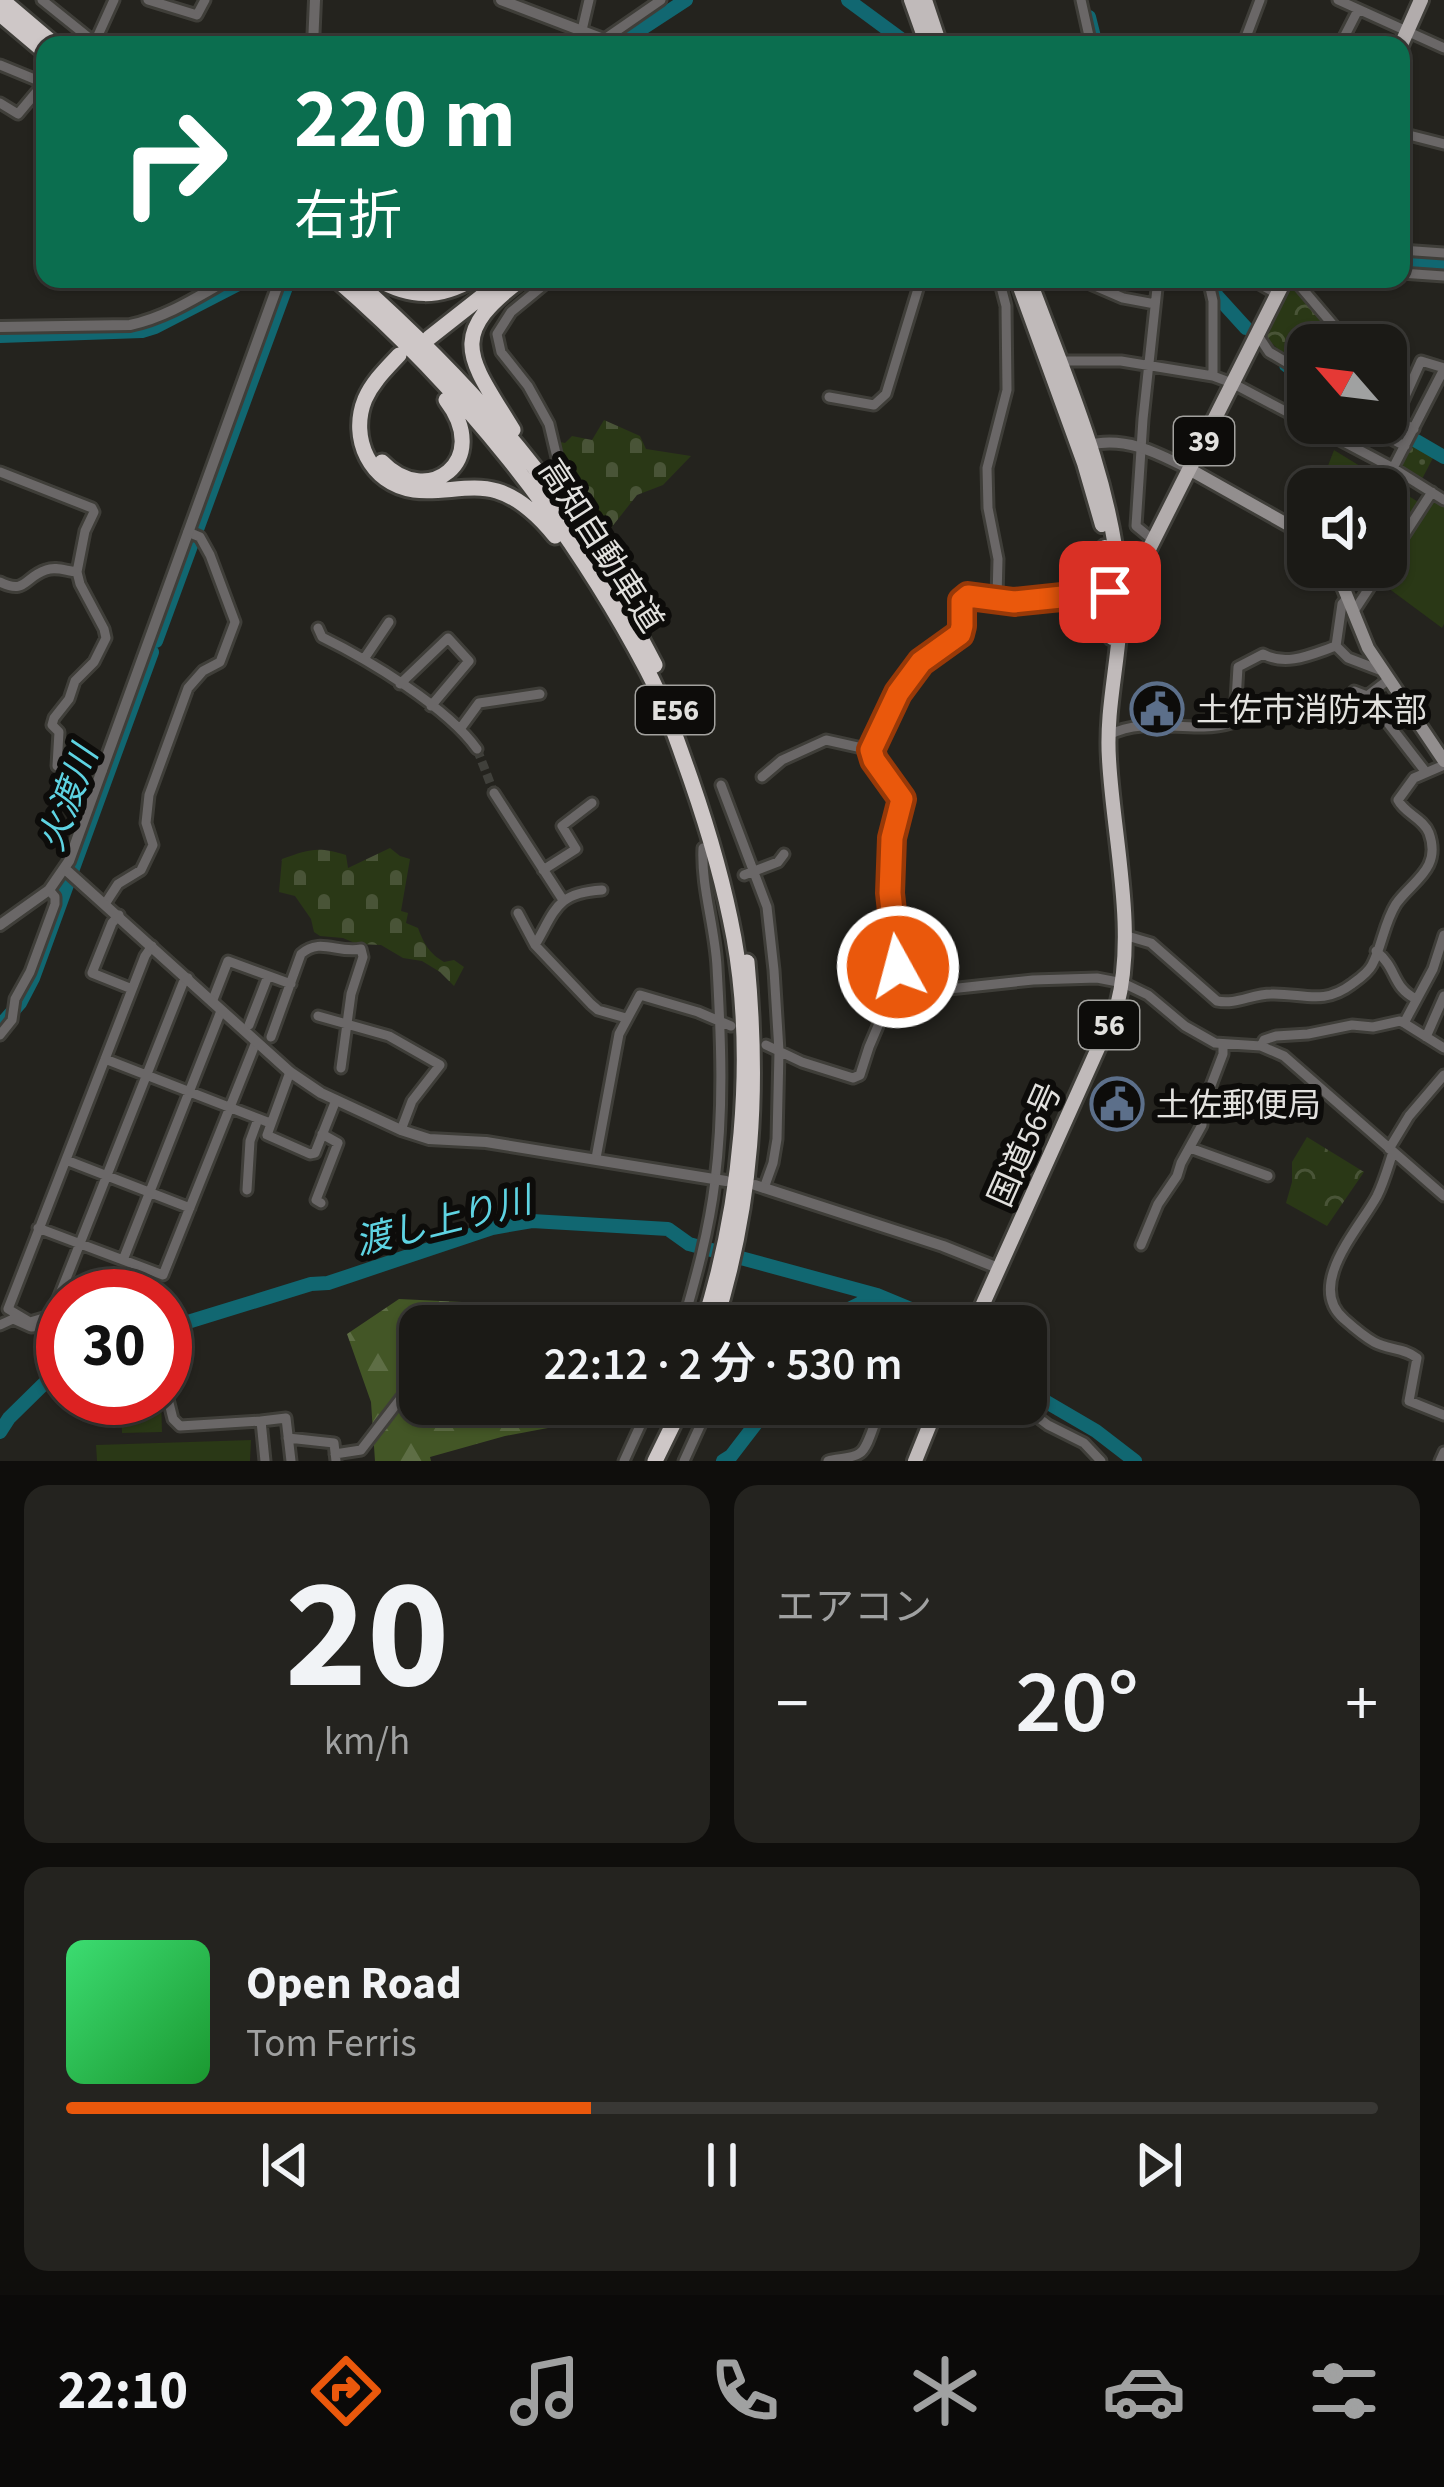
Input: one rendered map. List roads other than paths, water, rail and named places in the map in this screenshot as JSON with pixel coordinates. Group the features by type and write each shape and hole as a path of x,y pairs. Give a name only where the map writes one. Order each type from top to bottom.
{"highway":[{"path":"2,0 51,36"},
{"path":"911,0 933,36"},
{"path":"925,0 935,36"},
{"path":"0,14 36,44"},
{"name":"高知自動車道","path":"344,288 402,352 446,386 523,476 570,542 648,672 685,762 720,869 735,943 743,1084 732,1237"},
{"name":"高知自動車道","path":"363,288 455,377 534,468 581,534 656,667 694,758 729,868 745,944 753,1028 751,1149 718,1305"},
{"path":"393,288 418,296 453,288"},
{"path":"481,288 425,335 488,288"},
{"path":"510,288 493,300 476,323 473,358 534,468"},
{"name":"56","path":"1021,288 1084,446"},
{"name":"56","path":"1032,288 1084,446 1115,589"},
{"path":"402,352 456,412 465,439 457,463 431,481 389,470 372,448 369,416 402,352"},
{"path":"402,352 371,387 359,420 361,442 373,468 399,487 494,489 515,499 549,529 578,566 648,672"},
{"name":"国道56号","path":"982,1305 1112,1018 1123,983 1124,935 1108,735 1115,589"},
{"name":"高知自動車道","path":"711,1305 724,1274"},
{"path":"650,1461 665,1425"},
{"path":"650,1461 671,1425"},
{"path":"915,1461 930,1425"}],"main road":[{"path":"1405,36 1420,0"},
{"name":"39","path":"1115,589 1145,557 1282,288"},
{"path":"1189,470 1287,524"},
{"path":"1344,588 1368,648 1444,763"}],"street":[{"path":"42,0 86,36"},
{"path":"99,36 114,0"},
{"path":"148,0 197,15 205,0"},
{"path":"314,36 315,0"},
{"path":"501,0 592,36"},
{"path":"581,30 590,0"},
{"path":"609,36 661,0"},
{"path":"1081,0 1089,36"},
{"path":"1247,36 1261,0"},
{"path":"1338,0 1399,36"},
{"path":"1345,36 1358,10"},
{"path":"61,36 69,23"},
{"path":"1407,36 1412,32 1444,48"},
{"path":"0,64 36,76"},
{"path":"0,103 18,114 36,93"},
{"path":"1410,135 1444,144"},
{"path":"1410,251 1444,254"},
{"path":"1410,274 1444,276"},
{"path":"0,327 130,325 151,320 214,288"},
{"path":"0,925 69,872 102,771 194,535 277,288"},
{"path":"539,288 511,312 497,334 501,352 528,386 549,424 559,466 572,493"},
{"path":"829,397 874,405 886,394 918,288"},
{"path":"997,598 998,559 988,508 987,468 1007,390 1006,306 1001,288"},
{"path":"1106,288 1123,298 1155,304"},
{"path":"1153,540 1136,526 1157,288"},
{"path":"1210,288 1213,376"},
{"path":"1267,288 1277,294"},
{"path":"1298,288 1332,324"},
{"path":"1257,334 1269,352 1287,363"},
{"path":"1060,361 1121,361 1213,376 1287,412"},
{"path":"1355,444 1393,468 1444,369 1421,361 1407,386"},
{"path":"1407,426 1414,429"},
{"path":"1084,446 1121,442 1189,470"},
{"path":"1401,444 1405,446"},
{"path":"0,472 94,512 77,572 106,638 75,681 52,725 59,732 57,766 91,766 102,771"},
{"path":"1407,477 1444,500"},
{"path":"1407,531 1432,492"},
{"path":"105,904 118,884 141,870 154,845 146,823 149,795 188,688 203,671 220,662 235,622 210,555 194,535"},
{"path":"0,582 21,587 44,570 77,572"},
{"path":"1354,611 1370,588"},
{"path":"766,1045 853,1078 860,1075 898,979 890,893 892,838 902,799 871,750 898,693 921,662 960,634 962,601 968,596 1014,602 1115,589"},
{"path":"1336,646 1342,604 1348,597"},
{"path":"364,659 389,622"},
{"path":"318,628 322,638 364,659 431,706 477,749"},
{"path":"400,684 448,638 469,662 431,706"},
{"path":"1336,646 1348,658 1385,676 1367,696"},
{"path":"1108,735 1156,724 1203,728 1231,723 1238,667 1256,655 1286,661 1336,646"},
{"path":"1354,691 1367,696 1425,771"},
{"path":"460,730 479,703 539,694"},
{"path":"762,777 782,760 826,740 871,750"},
{"path":"1124,935 1145,939 1209,997 1227,1003 1269,993 1338,994 1371,966 1394,907 1428,868 1429,833 1398,800 1414,778 1444,763"},
{"path":"721,785 748,874 767,907 778,1051 777,1139 773,1163 760,1186 998,1268"},
{"path":"494,793 563,900"},
{"path":"543,870 576,849 562,826 592,803"},
{"path":"688,1305 721,1180 726,1023 711,882 702,871 703,848"},
{"path":"748,874 778,862 784,854"},
{"path":"1428,868 1444,876"},
{"path":"69,872 290,1072 336,1100 429,1139 486,1142 721,1180"},
{"path":"0,1035 30,973 55,904 50,890"},
{"path":"535,945 563,900 579,892 602,890"},
{"path":"518,913 535,945 598,1010 630,1018 640,995 726,1023"},
{"path":"119,915 92,973 132,989"},
{"path":"1404,1023 1433,969 1444,935"},
{"path":"271,1037 301,954 320,944 346,951 361,949 341,1068"},
{"path":"152,946 5,1299 8,1309 30,1322 47,1317 54,1309 188,978"},
{"path":"1376,951 1393,968 1399,987 1416,999"},
{"path":"123,1260 188,1091 228,961 291,984"},
{"path":"249,1025 268,976"},
{"path":"898,979 940,990 1033,980 1097,978 1123,983 1148,995 1201,1036 1223,1044 1262,1046 1284,1056 1444,1196"},
{"path":"1426,1037 1444,996"},
{"path":"318,1016 389,1036 440,1065 412,1101 400,1130"},
{"path":"596,1158 626,1018"},
{"path":"1262,1046 1264,1040 1276,1036 1404,1023 1444,1048"},
{"path":"38,1228 163,1275 256,1042"},
{"path":"1141,1245 1202,1125 1202,1109 1223,1044"},
{"path":"105,1059 270,1123"},
{"path":"290,1072 267,1135 315,1153 336,1100"},
{"path":"1444,1076 1409,1116 1391,1150 1376,1197 1336,1262 1330,1292 1339,1315 1374,1342 1406,1349 1417,1358 1409,1401 1444,1415"},
{"path":"247,1190 250,1142 258,1119"},
{"path":"321,1203 316,1200 338,1143 322,1134"},
{"path":"1190,1148 1268,1176"},
{"path":"66,1160 190,1208"},
{"path":"75,1260 76,1269"},
{"path":"0,1325 13,1318 36,1327"},
{"path":"288,1438 334,1442 335,1458 361,1450 399,1401"},
{"path":"179,1425 286,1418 290,1461"},
{"path":"262,1421 265,1461"},
{"path":"1047,1424 1084,1443 1101,1461"},
{"path":"624,1461 640,1425"},
{"path":"684,1461 700,1425"},
{"path":"828,1461 860,1453 873,1425"},
{"path":"1440,1461 1444,1452"}],"waterway":[{"name":"火渡川","path":"631,36 686,0"},
{"name":"火渡川","path":"848,0 897,36"},
{"path":"1089,17 1094,36"},
{"name":"火渡川","path":"1410,263 1444,265"},
{"path":"0,336 142,331 231,288"},
{"name":"火渡川","path":"156,641 286,288"},
{"path":"1215,288 1246,328"},
{"path":"1413,439 1444,457"},
{"name":"火渡川","path":"0,1026 33,978 152,652"},
{"name":"渡し上り川","path":"192,1321 328,1283 492,1228 532,1221 668,1229 689,1244 901,1305"},
{"path":"857,1305 877,1295"},
{"name":"渡し上り川","path":"0,1432 36,1392"},
{"path":"1047,1402 1135,1461"},
{"path":"723,1461 755,1425"}],"tunnel":[{"path":"477,749 494,793"}],"place":[{"name":"土佐市消防本部","path":"1157,709"},
{"name":"土佐郵便局","path":"1117,1104"}]}
